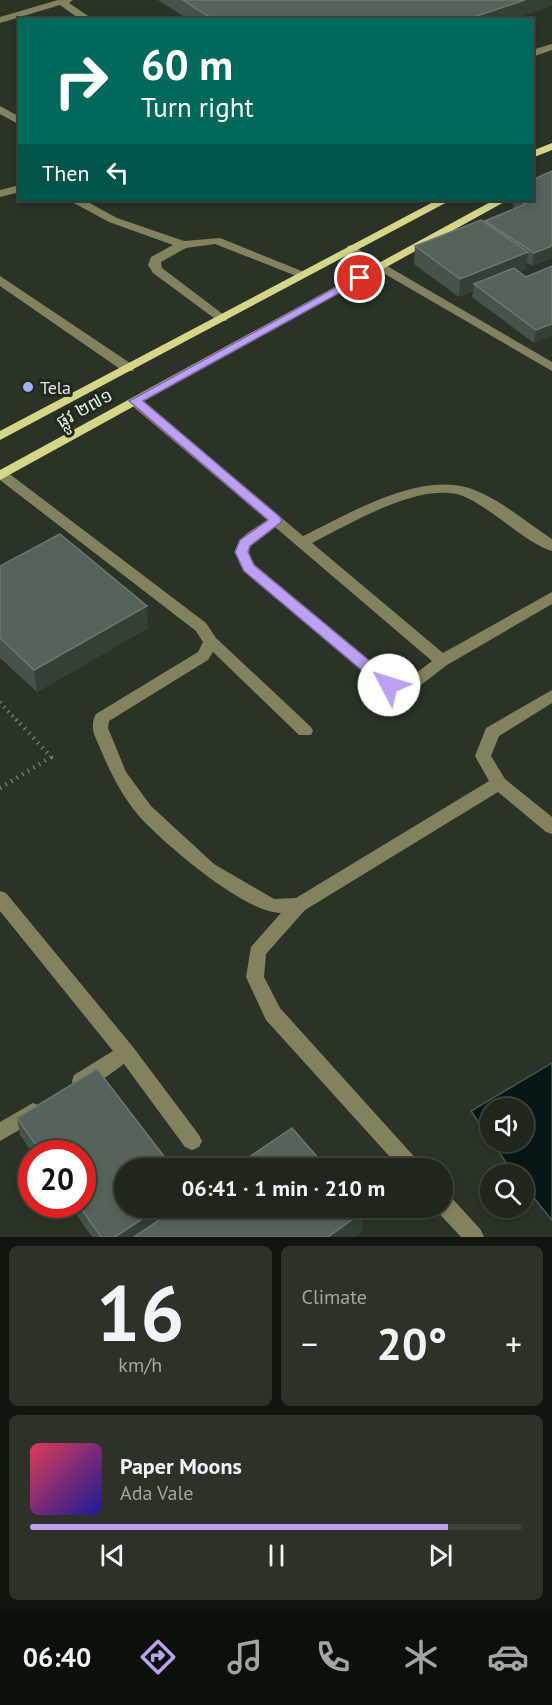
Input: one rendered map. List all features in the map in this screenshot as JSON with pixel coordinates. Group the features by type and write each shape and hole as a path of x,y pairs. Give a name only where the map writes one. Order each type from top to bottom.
{"main road":[{"path":"534,154 552,146"},
{"name":"ផ្លូវ ២៧១","path":"0,436 443,201"},
{"name":"ផ្លូវ ២៧១","path":"1,476 500,201"}],"street":[{"path":"0,20 64,1 86,18"},
{"path":"534,53 552,47"},
{"path":"0,109 18,121"},
{"path":"0,194 18,189"},
{"path":"78,201 122,224 183,245"},
{"path":"222,318 154,265 155,260 183,245 216,240 303,274"},
{"path":"351,249 549,362"},
{"path":"0,280 128,368"},
{"path":"135,401 442,661"},
{"path":"1,476 201,627 211,642 305,731"},
{"path":"302,542 402,496 434,488 464,490 552,546"},
{"path":"276,520 244,543 242,552 249,567 389,685 403,688 409,686 442,661 552,597"},
{"path":"211,642 203,656 111,711 102,718 100,728 119,774 145,811 208,869 272,906 299,905"},
{"path":"552,696 492,732 483,756 499,783 552,827"},
{"path":"403,1158 273,1014 255,977 257,952 299,905 499,783"},
{"path":"0,898 126,1053 192,1141"},
{"path":"68,1090 126,1053"},
{"path":"0,1132 49,1102"},
{"path":"453,1214 474,1237"}],"path":[{"path":"0,702 51,757 0,788"}],"shaded area":[{"path":"552,1063 552,1220 534,1198 534,1164 507,1164 499,1152 534,1152 534,1098 493,1098"},
{"path":"480,1106 480,1124 471,1111"}],"building":[{"path":"183,0 525,0 471,18 211,18"},
{"path":"552,171 552,246 534,253 485,221 526,204 520,201 534,201 534,179"},
{"path":"481,220 528,252 460,279 415,246"},
{"path":"552,266 552,324 536,330 474,284 514,268 526,277"},
{"path":"60,534 147,606 34,670 0,638 0,566"},
{"path":"97,1069 165,1158 114,1158 114,1218 144,1218 115,1237 101,1237 88,1218 96,1218 96,1140 32,1140 17,1118"},
{"path":"292,1128 318,1158 248,1158"},
{"path":"162,1218 354,1218 328,1237 134,1237"}],"place":[{"name":"Tela","path":"28,387"}],"route":[{"path":"360,278 135,401 276,520 244,543 242,552 249,567 389,685"}]}
